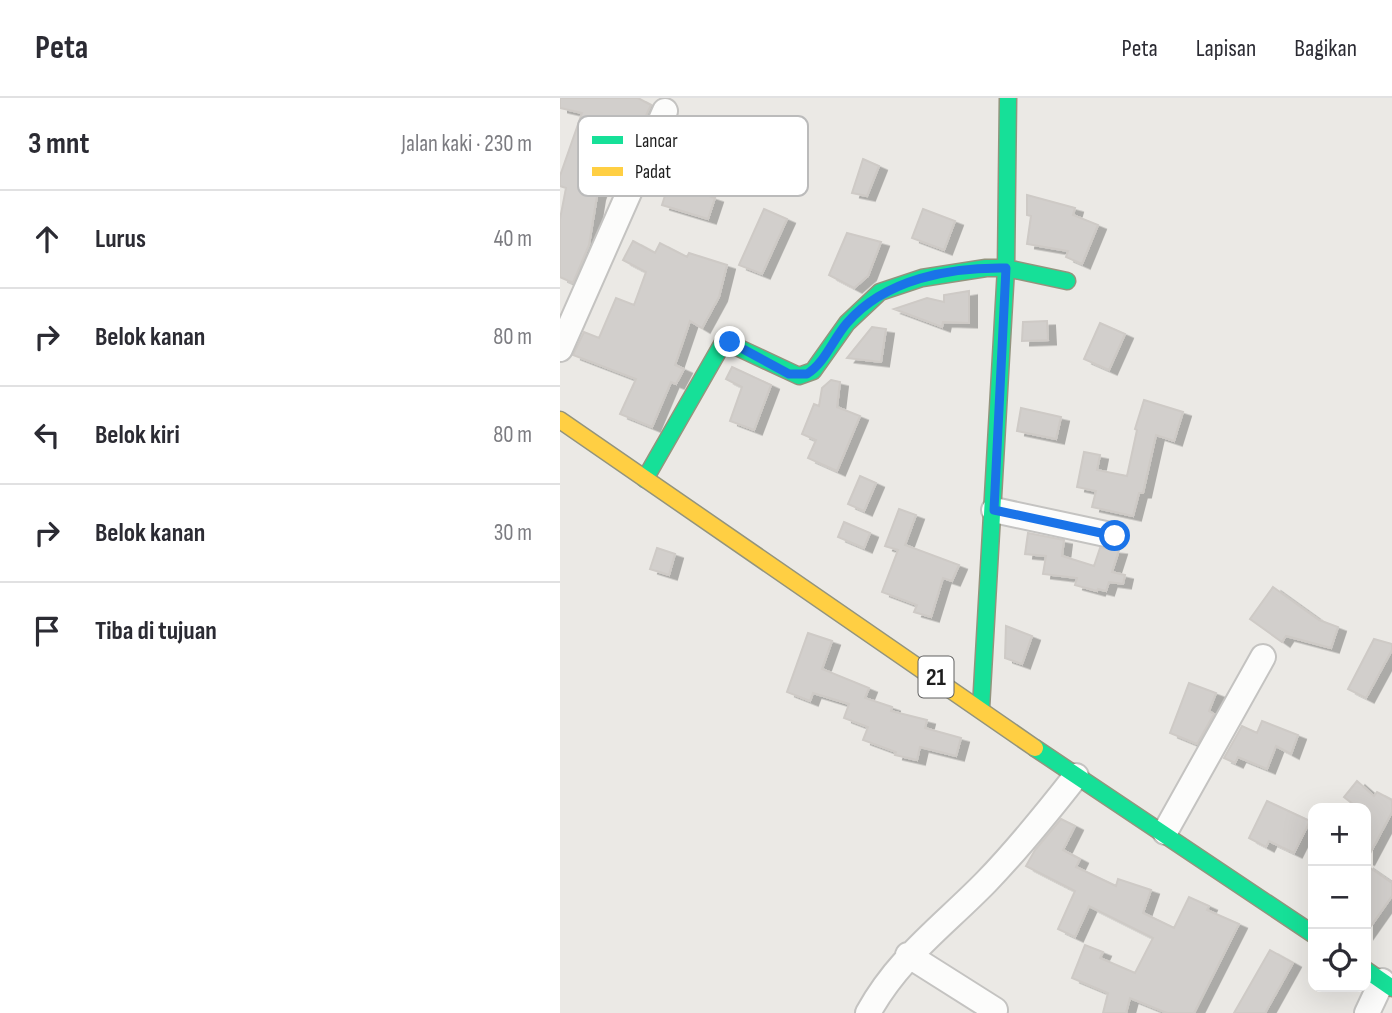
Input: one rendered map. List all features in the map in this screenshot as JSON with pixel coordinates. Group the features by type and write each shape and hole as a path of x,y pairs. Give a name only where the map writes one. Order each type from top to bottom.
{"main road":[{"path":"981,708 1006,268 1008,98"},
{"path":"645,479 724,341 789,374 807,374 847,323 880,292 922,278 986,268 1006,268 1067,281"},
{"name":"21","path":"560,420 1076,776 1166,832 1308,931"}],"street":[{"path":"664,116 666,111"},
{"path":"560,349 628,196"},
{"path":"994,510 1115,536"},
{"path":"1166,832 1264,657"},
{"path":"868,1013 908,955 1001,866 1076,776"},
{"path":"908,955 995,1010 993,1013"},
{"path":"1367,1013 1380,979"}],"building":[{"path":"560,98 638,98 651,105 646,116 581,116 582,113 560,108"},
{"path":"578,124 578,196 597,196 589,245 573,283 560,277 560,219 566,188 560,186 560,176"},
{"path":"863,159 879,166 867,196 852,193"},
{"path":"1027,195 1075,208 1073,215 1098,225 1082,264 1066,257 1068,251 1027,244 1031,216 1027,215"},
{"path":"665,196 715,198 708,219 662,205"},
{"path":"764,209 787,219 762,274 739,265"},
{"path":"923,209 955,221 944,250 912,238"},
{"path":"847,233 881,242 868,276 854,288 829,275"},
{"path":"633,241 655,253 660,243 687,257 689,253 727,265 719,297 702,328 690,321 675,365 684,369 676,384 671,382 652,427 620,414 636,379 573,355 584,332 599,338 616,298 634,305 646,272 623,260"},
{"path":"969,291 969,323 943,322 942,327 894,309 927,298 944,302 944,295"},
{"path":"1047,321 1048,340 1022,341 1023,322"},
{"path":"1100,323 1125,334 1109,370 1084,359"},
{"path":"872,327 886,329 881,362 847,358"},
{"path":"732,367 771,385 754,430 730,421 742,387 726,379"},
{"path":"831,380 840,382 837,407 860,416 837,471 808,458 816,440 802,434 814,404 819,406 822,388"},
{"path":"1144,400 1183,412 1174,441 1156,435 1143,493 1139,493 1133,516 1092,507 1096,491 1077,487 1084,452 1100,455 1097,470 1127,476 1137,430 1135,429"},
{"path":"1021,408 1061,417 1056,439 1017,431"},
{"path":"860,476 876,483 864,511 848,504"},
{"path":"899,509 916,515 905,545 959,565 952,581 943,578 931,617 914,612 917,605 882,592 898,550 885,546"},
{"path":"844,522 870,533 864,548 838,537"},
{"path":"1028,533 1064,540 1062,556 1094,566 1100,548 1119,550 1112,572 1125,575 1123,584 1109,582 1106,591 1097,591 1075,585 1077,578 1043,574 1046,556 1025,554"},
{"path":"657,548 675,554 669,575 650,569"},
{"path":"1273,587 1319,620 1338,627 1331,648 1286,636 1282,642 1250,619"},
{"path":"1006,626 1032,636 1022,664 1005,658"},
{"path":"808,633 832,641 822,669 869,688 865,698 892,707 891,711 927,720 925,728 961,738 956,756 920,747 917,760 895,755 896,752 863,740 868,727 844,718 849,704 813,693 810,701 787,692"},
{"path":"1374,639 1392,644 1392,650 1366,698 1348,689"},
{"path":"1189,683 1216,693 1209,711 1214,714 1197,744 1170,733"},
{"path":"1262,721 1298,735 1291,754 1276,746 1267,769 1238,757 1235,763 1224,758 1242,726 1257,733"},
{"path":"1357,781 1374,796 1377,792 1392,800 1392,812 1371,852 1371,803 1352,803 1344,797"},
{"path":"1267,801 1308,820 1294,853 1269,841 1266,847 1249,838"},
{"path":"1061,819 1075,826 1063,850 1080,859 1076,867 1116,886 1118,879 1151,890 1143,913 1174,928 1189,897 1209,906 1207,910 1239,924 1194,1013 1167,1013 1130,998 1126,1013 1103,1013 1108,993 1072,978 1085,945 1103,952 1100,958 1135,973 1153,938 1089,906 1075,937 1058,929 1075,891 1026,866 1035,850"},
{"path":"1371,868 1392,883 1392,896 1371,926"},
{"path":"1270,950 1293,963 1265,1013 1234,1013"}],"traffic: fast":[{"path":"981,708 1006,268 1008,98"},
{"path":"645,479 724,341 799,376 813,371 847,323 880,292 922,278 986,268 1006,268 1067,281"},
{"path":"1035,748 1308,931"},
{"path":"1371,973 1392,988"}],"traffic: slow":[{"path":"560,420 1035,748"}],"route":[{"path":"730,342 789,374 807,374 813,371 847,323 880,292 922,278 986,268 1006,268 994,510 1115,536"}]}
